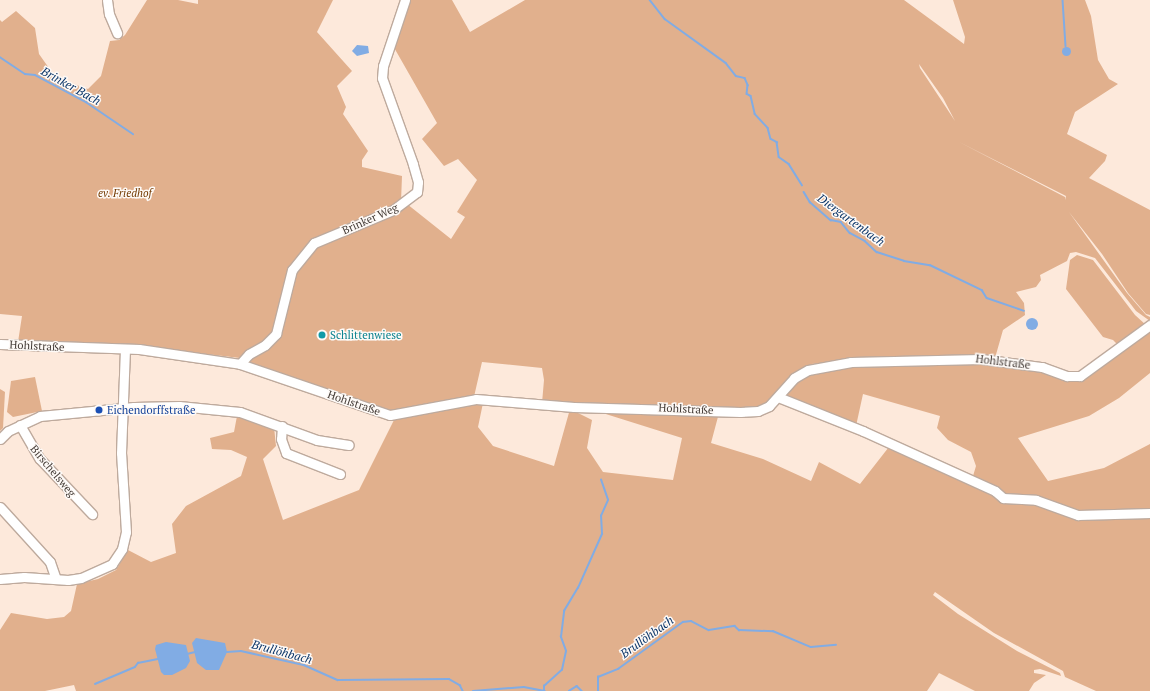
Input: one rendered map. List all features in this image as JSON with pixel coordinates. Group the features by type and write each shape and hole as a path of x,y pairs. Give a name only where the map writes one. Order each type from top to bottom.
{"street":[{"path":"107,0 109,14 118,33"},
{"name":"Brinker Weg","path":"240,364 249,354 265,345 276,334 292,270 314,243 392,210 417,192 418,182 413,164 382,78 383,66 405,0"},
{"name":"Hohlstraße","path":"0,344 160,351 240,364 390,415 476,399 574,407 758,411 769,406 794,378 808,370 851,362 981,359 1042,367 1067,376 1080,376 1150,325"},
{"path":"0,579 68,580 94,574 112,564 122,549 126,532 122,484 122,408 125,349"},
{"path":"778,397 819,412 995,491 1003,498 1036,500 1064,511 1092,516 1119,513 1150,513"},
{"path":"0,439 20,425 40,416 122,408 217,408 240,412 317,440 349,445"},
{"name":"Birschelsweg","path":"20,425 40,459 92,514"},
{"path":"282,426 280,439 286,453 340,474"},
{"path":"0,507 50,562 56,579"}],"green space":[{"name":"ev. Friedhof","path":"147,0 178,0 198,4 198,0 333,0 317,32 352,71 337,86 346,107 343,114 368,151 362,160 362,167 402,176 401,202 386,210 385,218 407,204 451,239 465,217 457,212 477,180 458,159 444,166 422,139 437,123 392,44 407,0 452,0 470,32 525,0 904,0 964,44 965,37 953,0 1085,0 1091,16 1098,60 1109,79 1118,84 1075,112 1067,134 1107,155 1105,161 1089,178 1150,210 1150,315 1146,314 1128,293 1102,254 1069,212 1127,293 1146,315 1150,317 1150,321 1136,311 1095,258 1076,252 1070,253 1067,261 1040,275 1041,280 1036,287 1016,292 1024,303 1025,315 1003,330 995,358 942,356 811,364 794,376 770,403 750,410 688,405 542,403 544,380 542,368 482,362 473,401 483,403 478,427 493,446 554,466 570,409 592,420 587,448 603,472 673,480 682,438 593,410 680,411 719,413 711,443 763,459 811,481 819,462 860,484 892,443 973,476 976,466 971,452 948,440 937,428 940,416 863,394 856,426 820,409 781,396 796,379 809,371 821,368 879,363 984,361 1028,366 1078,378 1094,370 1150,328 1150,373 1119,398 1089,416 1018,438 1048,481 1104,468 1150,444 1150,691 1096,691 1065,677 1063,671 994,633 935,592 933,595 958,614 1017,651 1060,673 1061,676 1040,669 1034,670 1034,673 1046,675 1034,683 1029,691 975,691 939,673 927,691 76,691 74,685 45,691 0,691 0,630 11,613 47,619 64,617 71,611 77,584 98,579 116,570 128,550 151,562 176,553 172,524 186,506 241,476 247,457 231,450 212,449 210,438 234,432 237,416 274,427 276,446 263,459 283,520 359,490 398,412 390,413 247,362 267,347 277,334 293,272 314,245 337,235 338,228 313,240 291,269 274,333 264,343 240,358 140,346 18,342 22,316 0,314 0,20 2,22 16,11 35,28 39,54 56,78 88,89 101,76 110,41 119,40 125,35","holes":["919,64 943,98 955,121 920,68","959,142 1066,196 1065,200 1065,197"]},
{"path":"1077,255 1093,260 1135,315 1146,325 1119,346 1113,340 1103,337 1066,289 1070,260"},
{"path":"35,377 42,411 13,417 7,412 11,381"},
{"path":"0,389 5,392 3,428 0,431"}],"water":[{"path":"357,45 368,46 369,53 357,56 352,51"},
{"path":"1064,47 1068,47 1070,51 1068,55 1064,55 1062,53 1062,49"},
{"path":"1034,318 1037,319 1037,329 1030,330 1027,329 1026,322 1027,319"},
{"path":"196,638 225,643 227,652 219,670 206,670 197,663 192,643"},
{"path":"166,642 186,645 190,661 186,668 172,675 164,675 161,672 155,649 156,645"}],"waterway":[{"name":"Diergartenbach","path":"650,0 665,19 726,63 736,76 745,78 748,85 747,94 751,96 755,114 768,128 771,139 777,142 779,157 789,164 802,185"},
{"path":"1063,0 1066,46"},
{"name":"Brinker Bach","path":"0,57 25,74 35,75 86,102 133,134"},
{"name":"Diergartenbach","path":"804,192 810,202 831,220 841,222 850,233 865,241 877,252 904,261 930,265 982,290 987,298 1024,311"},
{"path":"544,691 544,686 562,670 566,651 561,637 564,611 578,588 602,534 601,516 608,500 601,480"},
{"name":"Brullöhbach","path":"598,691 598,677 618,669 683,622 691,621 709,630 735,626 739,630 773,631 811,647 836,645"},
{"name":"Brullöhbach","path":"227,652 241,651 304,665 338,680 449,679 460,685 463,691"},
{"name":"Brullöhbach","path":"187,654 195,652"},
{"name":"Brullöhbach","path":"95,684 135,667 138,663 158,659"},
{"name":"Brullöhbach","path":"569,691 577,686 582,691"},
{"name":"Brullöhbach","path":"473,691 524,687 545,691"}],"place":[{"name":"Schlittenwiese","path":"322,335"},
{"name":"Eichendorffstraße","path":"99,410"}]}
